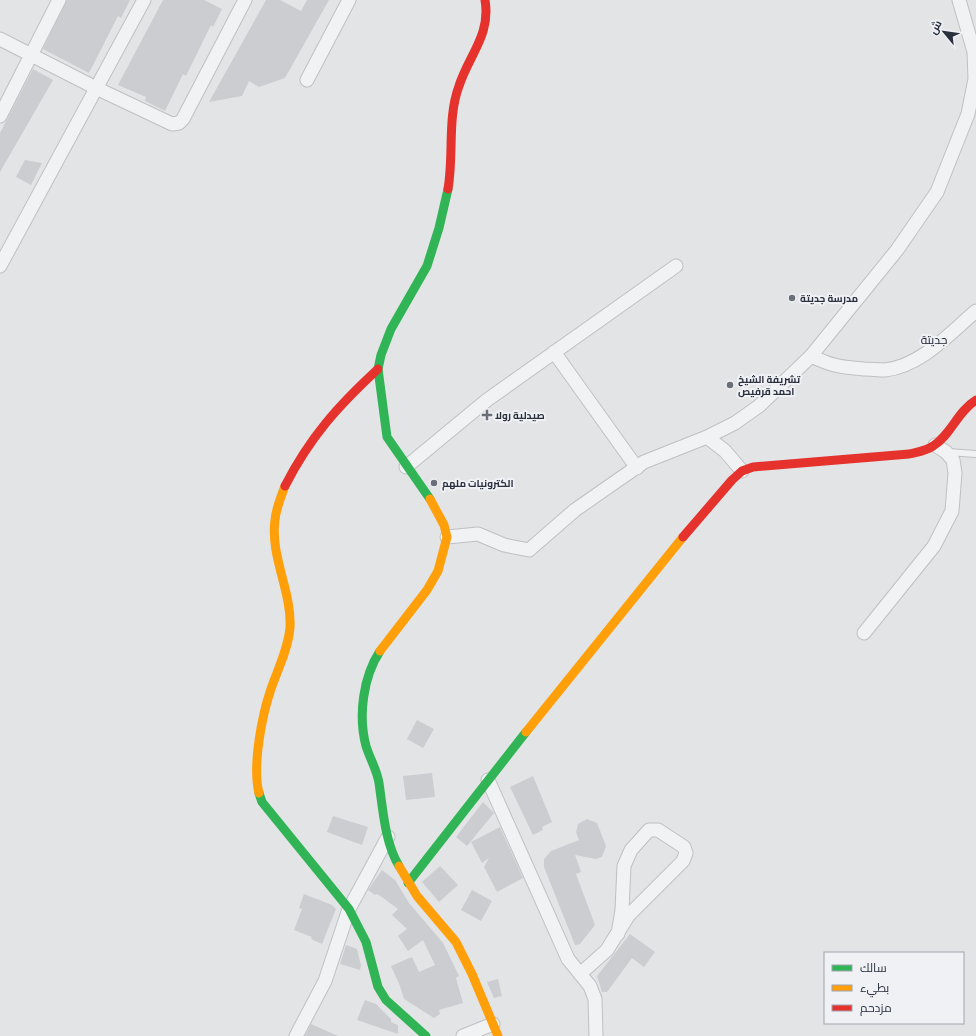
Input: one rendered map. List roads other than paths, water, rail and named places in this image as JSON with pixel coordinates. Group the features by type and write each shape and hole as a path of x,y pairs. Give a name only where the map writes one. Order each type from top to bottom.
{"street":[{"path":"0,116 59,0"},
{"path":"0,266 144,0"},
{"path":"0,39 96,88 172,124 179,123 183,119 245,0"},
{"path":"307,80 349,0"},
{"path":"463,1036 495,1030 472,974 456,942 417,896 397,862 388,837 376,772 366,746 363,726 367,678 374,660 384,644 427,590 438,571 447,537 444,525 431,500 406,467 387,437 378,369 379,359 389,335 427,266 435,242 443,213 452,162 453,119 456,93 483,35 487,17 486,0"},
{"path":"447,537 478,534 504,545 529,550 575,510 636,468 662,454 707,437 735,423 759,406 811,356 896,250 937,192 968,114 975,79 974,52 959,0"},
{"path":"406,467 487,400 676,266"},
{"path":"811,356 833,366 885,370 905,364 922,356 976,310"},
{"path":"554,352 636,468"},
{"path":"378,369 337,407 317,433 292,473 279,501 275,517 274,536 290,624 288,641 269,697 257,759 257,783 262,802 349,909 366,942 378,986 386,1000 426,1036"},
{"path":"408,882 664,560 728,484 742,471 753,466 908,454 925,450 934,445 946,434 960,411 966,405 976,400"},
{"path":"707,437 725,451 742,471"},
{"path":"864,633 934,546 952,511 955,473 953,460 946,452 934,445"},
{"path":"488,780 568,959 590,986 595,999 596,1036"},
{"path":"580,974 607,950 618,934 628,916 683,861 686,853 684,847 658,830 649,830 626,859 624,866 622,910 618,934"},
{"path":"296,1036 325,981 349,909 388,837"}],"lane":[{"path":"946,452 976,454"}],"place":[{"name":"مدرسة جديتة","path":"792,298"},
{"name":"تشريفة الشيخ احمد قرفيص","path":"730,385"},
{"name":"صيدلية رولا","path":"487,415"},
{"name":"الكترونيات ملهم","path":"434,483"}],"district":[{"name":"جديتة","path":"934,339"}]}
